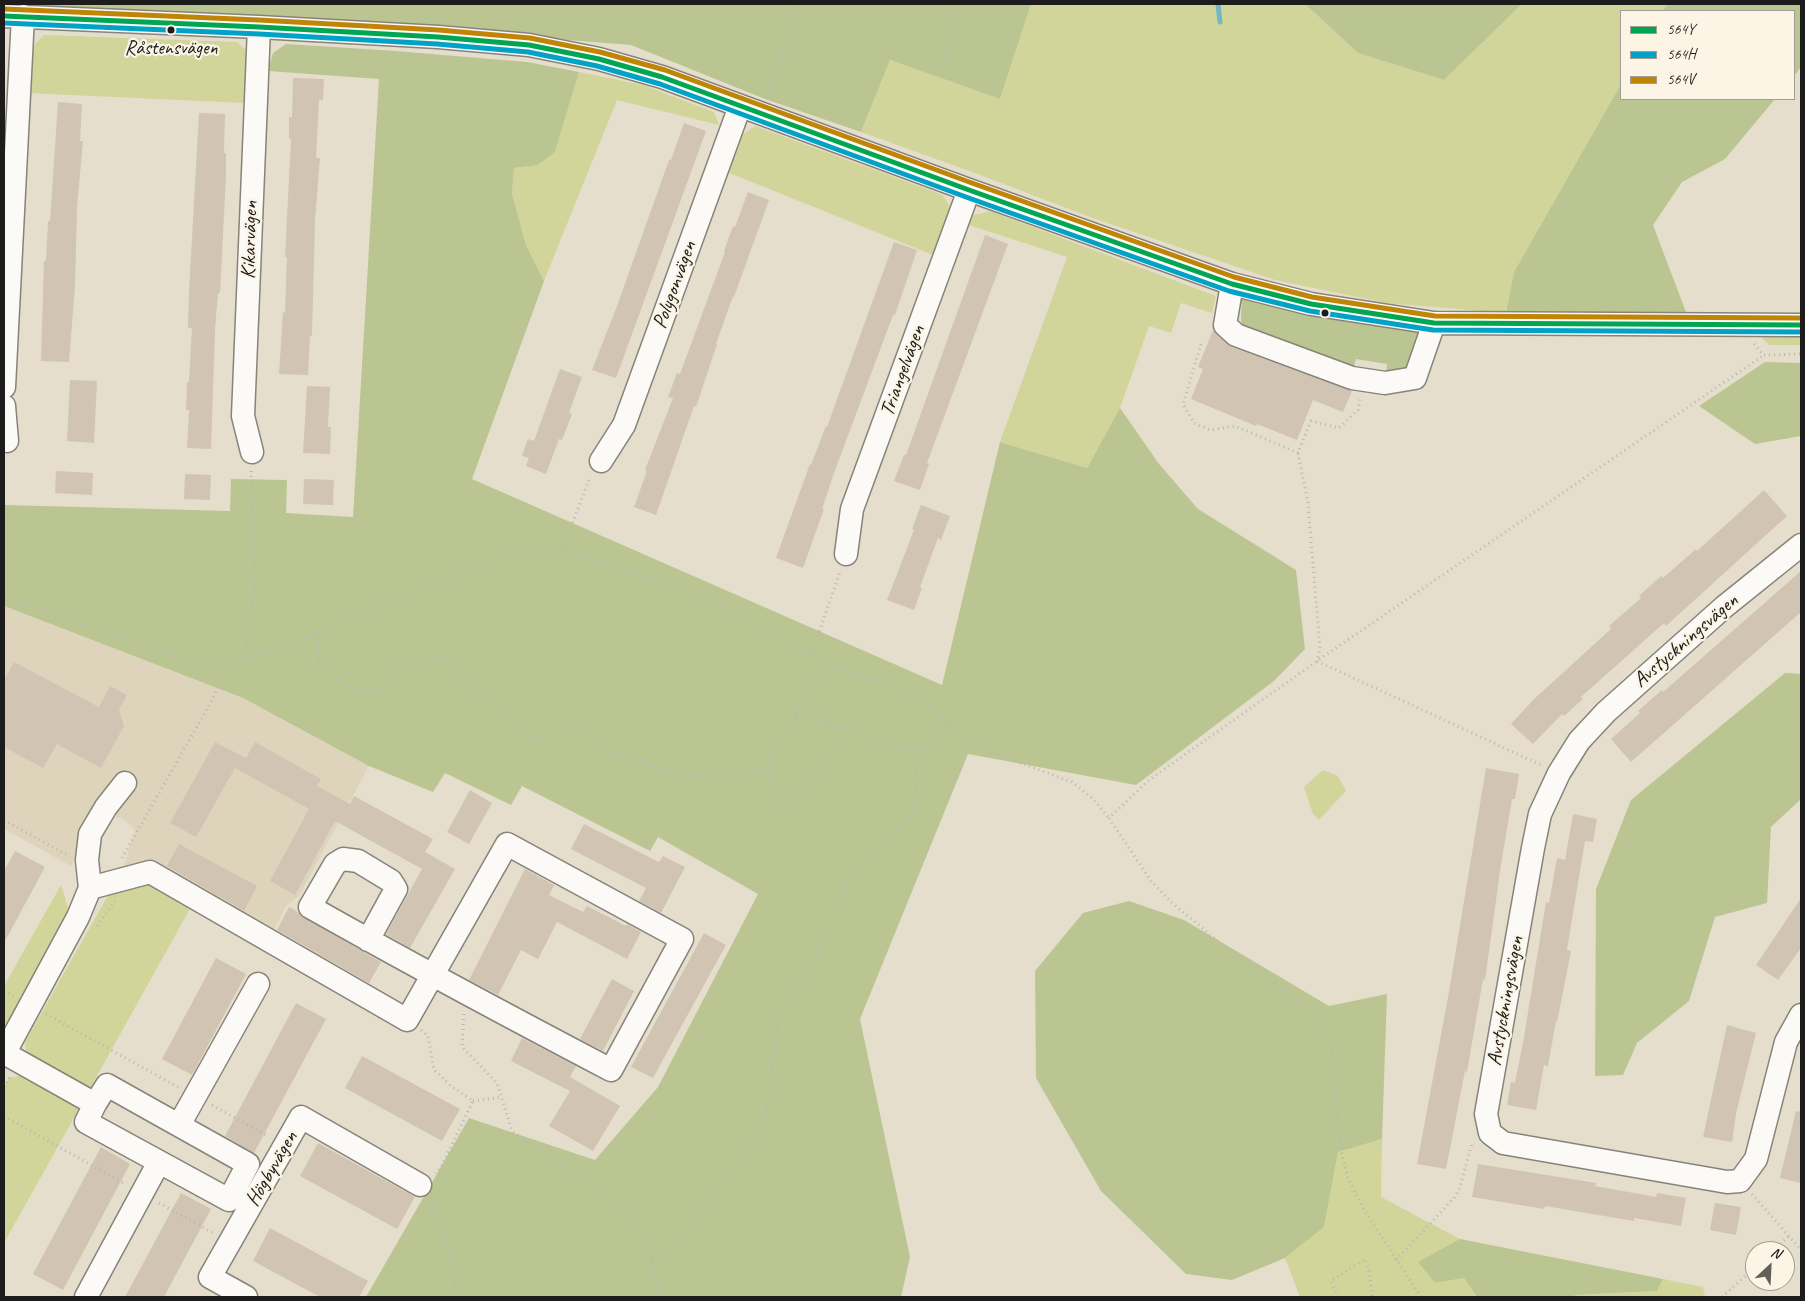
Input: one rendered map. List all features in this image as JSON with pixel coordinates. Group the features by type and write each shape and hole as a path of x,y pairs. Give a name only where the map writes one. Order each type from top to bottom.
{"street":[{"path":"4,387 13,16 438,37 529,46 599,59 662,77 1232,284 1311,304 1434,323 1801,325"},
{"name":"Kikarvägen","path":"252,452 243,416 259,27"},
{"name":"Polygonvägen","path":"601,461 624,425 740,106"},
{"name":"Triangelvägen","path":"846,554 852,509 969,190"},
{"path":"1232,284 1217,323 1236,335 1352,378 1385,383 1415,378 1434,323"},
{"path":"4,406 7,441"},
{"name":"Avstyckningsvägen","path":"1490,1133 1486,1114 1532,848 1540,814 1559,773 1579,741 1606,712 1724,607 1801,545"},
{"path":"95,1104 4,1054 78,917 90,888 87,860 90,834 106,807 125,784"},
{"path":"90,888 150,872 407,1020 433,976 507,844 682,939 611,1070 433,976 368,940"},
{"path":"179,1125 258,984"},
{"path":"1490,1133 1503,1143 1728,1182 1740,1181 1756,1159 1786,1042 1801,1015"},
{"name":"Högbyvägen","path":"107,1085 248,1164 229,1200 86,1122 95,1104 107,1085"},
{"name":"Högbyvägen","path":"246,1297 210,1277 301,1117 420,1185"},
{"path":"86,1297 159,1162"}],"path":[{"path":"761,113 798,16 798,4"},
{"path":"944,68 956,32 953,4"},
{"path":"1737,324 1764,355"},
{"path":"1201,344 1183,404 1194,424 1210,430 1235,426 1298,452"},
{"path":"1109,818 1149,780 1317,661 1764,355 1801,354"},
{"path":"1317,661 1320,649 1308,503 1298,452 1311,421 1339,428 1358,410 1362,379"},
{"path":"244,661 255,582 251,488 252,452"},
{"path":"562,551 588,481 601,461"},
{"path":"4,597 221,673 244,661 528,547 562,551 606,564 728,609 828,664 847,672 910,691 948,724 980,748 1072,782 1093,799 1109,818 1151,880 1171,902 1225,946 1289,993 1313,1014 1323,1026 1331,1044 1341,1149 1348,1179 1366,1213 1421,1297"},
{"path":"811,655 846,554"},
{"path":"317,632 319,667 354,689 380,691 397,663 436,657 503,716 534,740 587,725 612,753 643,761 674,774 722,773 732,777 768,770"},
{"path":"1317,661 1559,773"},
{"path":"810,691 843,743 800,794 776,812 768,770 776,749 810,691 828,664"},
{"path":"796,715 833,727 859,731 887,747 923,748"},
{"path":"652,1259 688,1228 755,1142 765,1117 779,1017 818,953 849,879 908,821 916,805 916,762 923,748 948,724"},
{"path":"4,820 78,861 87,860"},
{"path":"4,990 285,1146"},
{"path":"465,993 462,1048 497,1083 512,1131 629,1212 652,1259 658,1297"},
{"path":"407,1020 428,1036 434,1070 451,1086 473,1101 501,1097"},
{"path":"455,1297 455,1274 439,1218 430,1191 420,1185 440,1169 473,1101"},
{"path":"4,1116 230,1242"},
{"path":"1396,1260 1454,1198 1459,1190 1472,1144 1490,1133"},
{"path":"1740,1181 1801,1250"},
{"path":"1784,1241 1789,1236"},
{"path":"1338,1297 1330,1281 1365,1259 1369,1270 1372,1297"},
{"path":"1722,1297 1745,1276"}],"shaded area":[{"path":"4,606 243,698 369,766 299,896 286,906 264,948 123,869 135,830 122,818 105,816 87,834 71,866 4,829"}],"green space":[{"path":"4,4 1031,4 1000,99 890,60 861,132 765,99 631,45 268,16"},
{"path":"1031,4 1305,4 1358,53 1444,80 1522,4 1667,4 1664,10 1620,10 1620,86 1514,272 1506,313 1386,303 1275,280 1087,216 861,132 890,60 1000,99"},
{"path":"1305,4 1522,4 1444,80 1358,53"},
{"path":"1667,4 1801,4 1801,67 1795,75 1795,10 1664,10"},
{"path":"44,35 237,42 247,51 245,103 27,93 31,48"},
{"path":"286,44 527,62 579,72 555,152 538,165 514,168 512,193 526,245 544,281 472,479 942,685 1000,442 1087,468 1120,408 1159,464 1198,509 1296,570 1305,649 1274,681 1136,785 968,754 860,1019 910,1257 901,1297 366,1297 469,1118 595,1160 658,1087 758,894 658,837 650,851 522,786 511,805 445,773 433,792 369,766 243,698 4,606 4,505 230,511 231,479 287,480 286,513 353,517 379,79 268,71 273,53"},
{"path":"579,72 643,85 714,112 719,125 617,100 544,281 526,245 512,192 514,168 538,165 555,152"},
{"path":"1620,86 1620,100 1774,100 1725,159 1682,182 1653,225 1689,320 1506,313 1514,272"},
{"path":"755,126 943,195 950,207 933,255 727,172 739,137"},
{"path":"990,211 1216,296 1212,313 1181,303 1171,333 1149,326 1120,408 1087,468 1000,442 1067,257 966,224 974,215"},
{"path":"1242,294 1336,320 1422,333 1412,365 1401,372 1386,374 1387,364 1356,359 1353,370 1244,332 1241,320"},
{"path":"1759,335 1801,335 1801,345 1769,345"},
{"path":"1765,362 1801,363 1801,436 1755,444 1699,406"},
{"path":"1785,673 1801,674 1801,799 1771,827 1767,903 1715,917 1689,1001 1637,1043 1623,1075 1595,1076 1596,889 1631,800"},
{"path":"1323,770 1338,776 1346,791 1319,820 1313,814 1304,787"},
{"path":"123,869 191,907 89,1090 27,1057 25,1042"},
{"path":"61,885 68,908 62,928 4,1033 4,986"},
{"path":"1129,901 1184,920 1329,1006 1387,994 1382,1139 1338,1152 1324,1227 1285,1258 1232,1280 1186,1274 1101,1191 1036,1078 1035,971 1083,913"},
{"path":"22,1075 80,1107 4,1243 4,1087 9,1078"},
{"path":"1382,1139 1381,1197 1460,1239 1419,1262 1435,1283 1464,1278 1477,1297 1300,1297 1285,1258 1324,1227 1338,1152"},
{"path":"1460,1239 1663,1279 1657,1291 1576,1295 1572,1297 1477,1297 1464,1278 1435,1283 1418,1262"},
{"path":"1663,1279 1703,1287 1705,1297 1572,1297 1576,1295 1657,1291"}],"building":[{"path":"293,78 324,79 323,100 319,100 316,158 320,158 315,220 312,336 310,336 308,375 279,374 283,312 285,313 287,257 285,257 291,139 289,139 289,117 292,117"},
{"path":"58,102 82,104 80,141 83,141 77,207 75,286 69,362 41,361 44,261 46,261 48,221 50,221"},
{"path":"199,113 225,114 224,153 226,153 226,176 220,293 218,293 215,329 211,449 187,448 189,410 186,410 187,382 189,382 192,328 188,328 189,292"},
{"path":"684,123 706,131 616,378 592,370"},
{"path":"748,192 769,200 656,515 634,507 647,471 645,470 673,398 668,397 677,373 680,374 733,226 735,227"},
{"path":"985,235 1008,244 927,463 929,464 920,490 894,481 904,455 906,455"},
{"path":"894,242 917,250 895,315 893,315 834,473 822,509 824,509 803,568 776,558 810,464 827,427"},
{"path":"1213,330 1231,347 1352,391 1343,412 1313,400 1297,440 1257,424 1256,426 1191,399 1203,369 1198,367"},
{"path":"560,369 582,377 569,413 572,414 562,440 559,439 546,474 526,466 529,458 522,456 528,439 534,441"},
{"path":"70,380 97,381 94,443 67,441"},
{"path":"307,386 330,387 328,427 331,427 330,454 303,453"},
{"path":"56,471 93,473 92,495 55,493"},
{"path":"185,474 211,475 210,500 184,499"},
{"path":"304,479 334,480 333,505 303,504"},
{"path":"1764,490 1787,516 1666,626 1664,623 1581,697 1583,699 1564,716 1562,714 1533,744 1511,724 1534,699 1611,629 1609,626 1641,598 1639,596 1661,576 1663,578 1696,549 1697,551"},
{"path":"921,505 950,516 941,540 938,538 920,587 922,588 914,610 887,600 914,530 912,529"},
{"path":"1801,571 1801,612 1631,762 1611,739 1640,713 1638,711 1662,690 1663,692"},
{"path":"14,662 99,707 110,686 127,695 119,710 124,726 101,768 57,744 43,768 4,747 4,680"},
{"path":"215,742 246,758 255,742 321,779 317,786 350,804 354,796 433,839 425,852 455,869 410,948 386,934 422,869 335,821 295,895 270,881 309,809 235,768 196,837 170,823"},
{"path":"1486,768 1519,774 1515,799 1512,799 1501,864 1485,980 1483,979 1467,1072 1465,1071 1446,1169 1417,1164 1449,992"},
{"path":"470,790 492,803 469,844 447,832"},
{"path":"1573,814 1597,819 1593,842 1585,841 1567,950 1571,951 1548,1066 1544,1065 1536,1110 1507,1105 1511,1082 1515,1083 1524,1037 1546,902 1549,903 1557,858 1565,860"},
{"path":"584,824 659,862 663,856 685,867 661,913 639,901 646,888 571,849"},
{"path":"179,844 257,886 244,911 167,866"},
{"path":"15,851 45,867 4,943 4,871"},
{"path":"525,869 554,885 549,895 583,912 587,906 641,932 627,959 557,922 538,959 521,950 498,995 469,980"},
{"path":"1801,898 1801,948 1778,980 1756,965"},
{"path":"289,907 304,918 381,962 369,983 277,930"},
{"path":"704,933 726,945 653,1078 631,1067"},
{"path":"216,958 246,974 192,1075 162,1059"},
{"path":"612,979 634,991 603,1051 580,1039"},
{"path":"296,1003 326,1019 254,1153 225,1136"},
{"path":"1727,1025 1756,1033 1736,1114 1732,1142 1703,1137"},
{"path":"522,1038 576,1066 570,1077 620,1106 593,1151 549,1126 570,1091 511,1061"},
{"path":"362,1056 460,1109 442,1141 345,1088"},
{"path":"1796,1111 1801,1112 1801,1183 1780,1178"},
{"path":"318,1143 415,1197 397,1229 300,1176"},
{"path":"101,1147 130,1164 63,1290 33,1274"},
{"path":"1478,1164 1596,1183 1595,1186 1656,1197 1657,1193 1686,1198 1681,1226 1634,1218 1634,1221 1545,1206 1544,1209 1472,1197"},
{"path":"181,1193 211,1209 164,1297 125,1297"},
{"path":"1715,1203 1741,1207 1736,1235 1710,1230"},
{"path":"270,1228 368,1281 359,1297 320,1297 253,1261"}],"waterway":[{"path":"1218,4 1220,22"}],"transit line":[{"name":"564V","path":"4,9 439,30 530,38 600,52 665,70 1234,277 1312,297 1435,316 1801,318"},
{"name":"564Y","path":"4,16 438,37 529,45 599,59 662,77 1232,284 1311,304 1434,323 1801,325"},
{"name":"564H","path":"4,23 437,44 528,52 597,66 660,84 966,197 1229,291 1310,311 1433,330 1801,332"}],"place":[{"name":"Råstensvägen","path":"171,30"}]}
